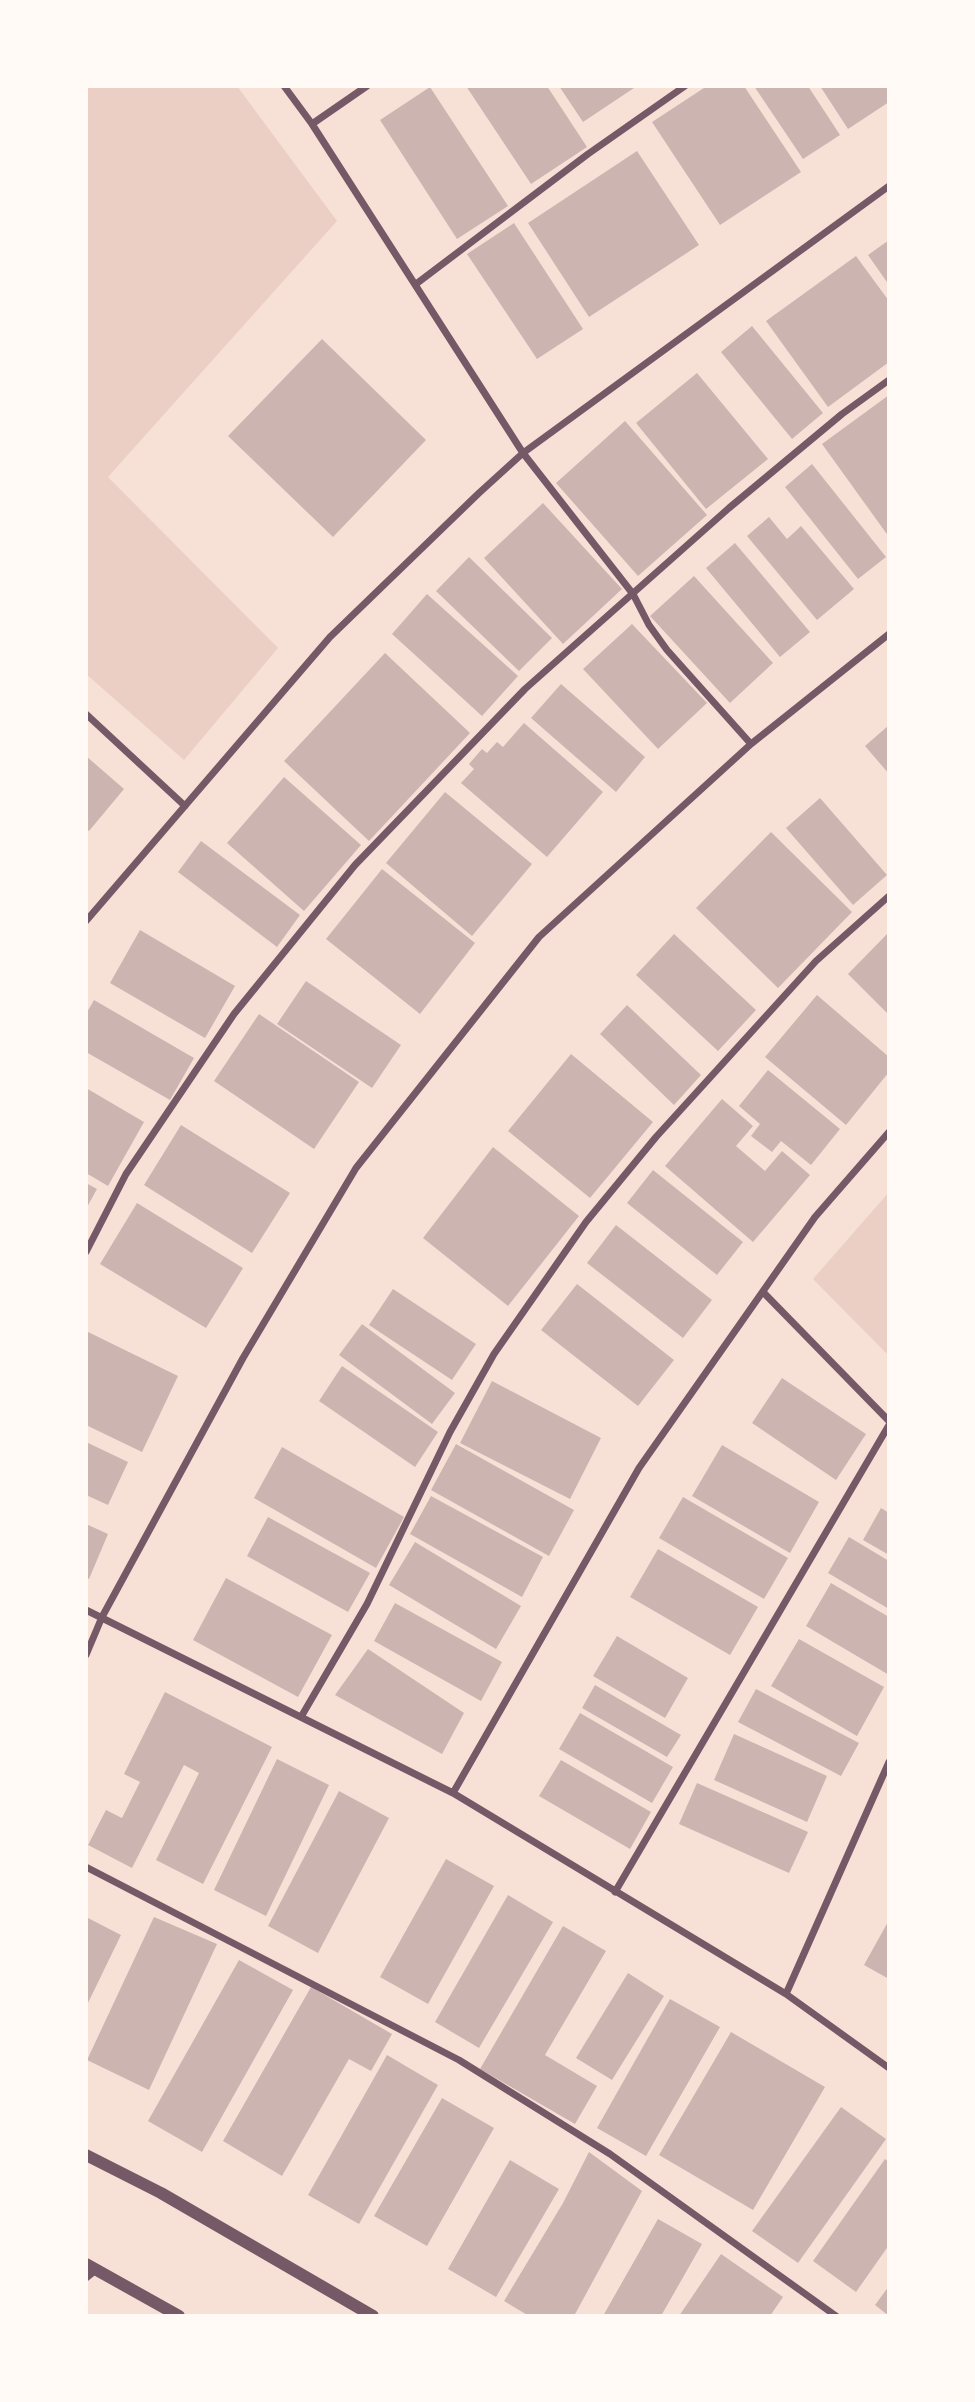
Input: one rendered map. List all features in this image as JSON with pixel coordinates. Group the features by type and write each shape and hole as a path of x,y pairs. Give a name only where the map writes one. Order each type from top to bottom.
{"street":[{"path":"284,86 312,124 523,453 633,594 649,625 667,650 751,744"},
{"path":"312,124 368,86"},
{"path":"416,284 588,154 685,86"},
{"path":"86,921 330,637 523,453 889,186"},
{"path":"86,1252 126,1174 234,1014 355,865 525,689 729,508 842,414 889,380"},
{"path":"86,1655 102,1617 243,1358 356,1168 539,937 751,744 889,634"},
{"path":"86,714 185,806"},
{"path":"301,1717 366,1604 450,1432 494,1354 586,1222 656,1138 817,961 889,897"},
{"path":"453,1793 639,1468 815,1217 889,1132"},
{"path":"615,1892 889,1423 763,1292"},
{"path":"86,1610 453,1793 786,1994 889,2068"},
{"path":"786,1994 889,1762"},
{"path":"86,1867 459,2060 610,2154 836,2316"},
{"path":"86,2155 161,2193 373,2316"},
{"path":"89,2271 179,2316"}],"shaded area":[{"path":"86,86 237,86 337,221 108,477 278,648 184,760 86,674"},
{"path":"889,1192 889,1356 813,1279"}],"building":[{"path":"466,86 547,86 587,147 531,184"},
{"path":"559,86 637,86 583,122"},
{"path":"707,86 744,86 801,172 720,225 652,122"},
{"path":"754,86 808,86 840,135 803,159"},
{"path":"820,86 888,86 889,102 848,129"},
{"path":"430,87 508,206 457,239 380,120"},
{"path":"637,151 699,245 589,317 528,223"},
{"path":"514,223 583,329 537,359 467,254"},
{"path":"889,240 889,285 868,255"},
{"path":"856,256 889,301 889,362 828,407 766,321"},
{"path":"752,326 823,413 792,439 721,352"},
{"path":"322,339 426,440 333,537 228,436"},
{"path":"697,373 768,459 706,509 636,423"},
{"path":"889,395 889,537 822,444"},
{"path":"625,421 707,515 638,576 556,483"},
{"path":"812,464 886,557 858,579 785,487"},
{"path":"543,503 622,589 563,644 484,558"},
{"path":"769,517 787,539 801,526 854,589 817,620 747,536"},
{"path":"735,543 810,632 780,657 706,568"},
{"path":"469,557 552,638 519,671 436,591"},
{"path":"694,576 773,663 730,703 650,616"},
{"path":"427,594 518,676 482,716 392,634"},
{"path":"632,624 707,703 658,749 583,669"},
{"path":"385,653 470,733 369,841 284,761"},
{"path":"561,684 645,757 616,792 531,718"},
{"path":"524,723 603,792 547,857 461,783 474,769 469,764 482,749 487,753 497,742 503,747"},
{"path":"889,725 889,774 865,746"},
{"path":"86,756 124,789 89,831 86,829"},
{"path":"284,777 361,845 304,911 227,843"},
{"path":"445,792 532,864 472,936 386,863"},
{"path":"820,798 887,875 853,905 786,828"},
{"path":"771,832 852,912 778,988 696,908"},
{"path":"201,841 300,915 277,947 178,872"},
{"path":"382,869 475,943 420,1014 326,939"},
{"path":"140,930 235,986 205,1038 110,983"},
{"path":"889,932 889,1015 848,974"},
{"path":"674,934 756,1010 718,1051 636,975"},
{"path":"306,981 401,1045 372,1088 277,1024"},
{"path":"817,995 889,1057 889,1072 846,1125 765,1057"},
{"path":"94,1000 194,1058 170,1100 86,1052 86,1014"},
{"path":"627,1005 701,1075 674,1105 600,1034"},
{"path":"259,1014 359,1082 314,1149 214,1081"},
{"path":"571,1054 653,1122 590,1198 508,1131"},
{"path":"768,1070 840,1129 811,1165 781,1141 772,1152 751,1136 760,1124 739,1106"},
{"path":"86,1088 144,1122 108,1186 86,1173"},
{"path":"722,1099 753,1126 736,1146 765,1171 782,1151 810,1175 753,1242 665,1166"},
{"path":"181,1125 290,1193 252,1253 144,1185"},
{"path":"493,1147 579,1216 508,1306 423,1238"},
{"path":"653,1170 743,1242 717,1275 627,1203"},
{"path":"86,1183 97,1189 86,1209"},
{"path":"137,1203 243,1268 206,1328 100,1264"},
{"path":"616,1225 712,1300 683,1338 587,1263"},
{"path":"577,1284 674,1360 638,1406 541,1330"},
{"path":"393,1289 476,1344 452,1380 369,1325"},
{"path":"362,1324 455,1393 432,1424 339,1355"},
{"path":"86,1331 178,1376 142,1452 86,1425"},
{"path":"342,1366 438,1432 415,1467 319,1401"},
{"path":"782,1378 866,1434 836,1480 752,1423"},
{"path":"492,1381 601,1438 570,1499 460,1443"},
{"path":"86,1442 128,1462 108,1505 86,1495"},
{"path":"456,1444 574,1510 549,1556 431,1490"},
{"path":"722,1445 819,1502 790,1553 692,1496"},
{"path":"282,1447 404,1517 376,1568 254,1498"},
{"path":"431,1496 543,1557 522,1597 410,1534"},
{"path":"683,1497 788,1558 764,1599 659,1538"},
{"path":"881,1508 889,1513 889,1555 863,1540"},
{"path":"268,1517 370,1573 348,1612 247,1556"},
{"path":"86,1524 108,1534 89,1579 86,1578"},
{"path":"849,1537 889,1561 889,1609 828,1573"},
{"path":"415,1542 521,1606 496,1649 389,1585"},
{"path":"658,1549 758,1607 730,1655 630,1597"},
{"path":"226,1578 332,1635 298,1697 193,1640"},
{"path":"831,1583 889,1617 889,1675 806,1626"},
{"path":"395,1603 502,1662 481,1701 374,1641"},
{"path":"617,1636 688,1678 665,1718 593,1676"},
{"path":"799,1639 884,1687 857,1736 771,1686"},
{"path":"368,1649 464,1713 442,1754 335,1695"},
{"path":"595,1685 681,1735 667,1757 582,1708"},
{"path":"756,1689 859,1743 841,1776 738,1722"},
{"path":"165,1692 272,1747 203,1884 156,1860 199,1773 184,1765 132,1868 88,1845 106,1810 122,1818 140,1782 124,1774"},
{"path":"580,1713 673,1767 652,1803 559,1749"},
{"path":"734,1734 827,1776 807,1822 714,1780"},
{"path":"277,1759 329,1785 266,1916 214,1890"},
{"path":"561,1760 651,1812 630,1849 539,1796"},
{"path":"697,1783 808,1832 789,1873 679,1824"},
{"path":"339,1791 389,1818 318,1953 268,1926"},
{"path":"446,1859 494,1886 428,2004 380,1977"},
{"path":"508,1895 553,1922 479,2048 435,2022"},
{"path":"86,1917 121,1935 86,2007"},
{"path":"154,1917 217,1944 149,2090 87,2060"},
{"path":"889,1920 889,1979 864,1965"},
{"path":"563,1926 606,1951 545,2055 597,2086 575,2124 480,2069"},
{"path":"239,1960 293,1990 202,2152 148,2121"},
{"path":"628,1973 664,1996 612,2080 576,2058"},
{"path":"311,1987 392,2034 371,2071 349,2059 282,2176 223,2141"},
{"path":"670,1999 720,2027 646,2156 597,2128"},
{"path":"731,2032 825,2087 753,2210 659,2155"},
{"path":"387,2055 438,2085 359,2224 308,2195"},
{"path":"442,2098 494,2128 427,2246 374,2216"},
{"path":"841,2107 886,2139 798,2263 752,2231"},
{"path":"589,2152 642,2191 574,2316 529,2316 504,2301 563,2203"},
{"path":"885,2159 889,2162 889,2245 856,2292 813,2261"},
{"path":"510,2160 559,2189 496,2297 448,2269"},
{"path":"658,2219 702,2244 661,2316 603,2316"},
{"path":"721,2254 783,2297 770,2316 679,2316"},
{"path":"889,2286 889,2316 875,2305"}]}
